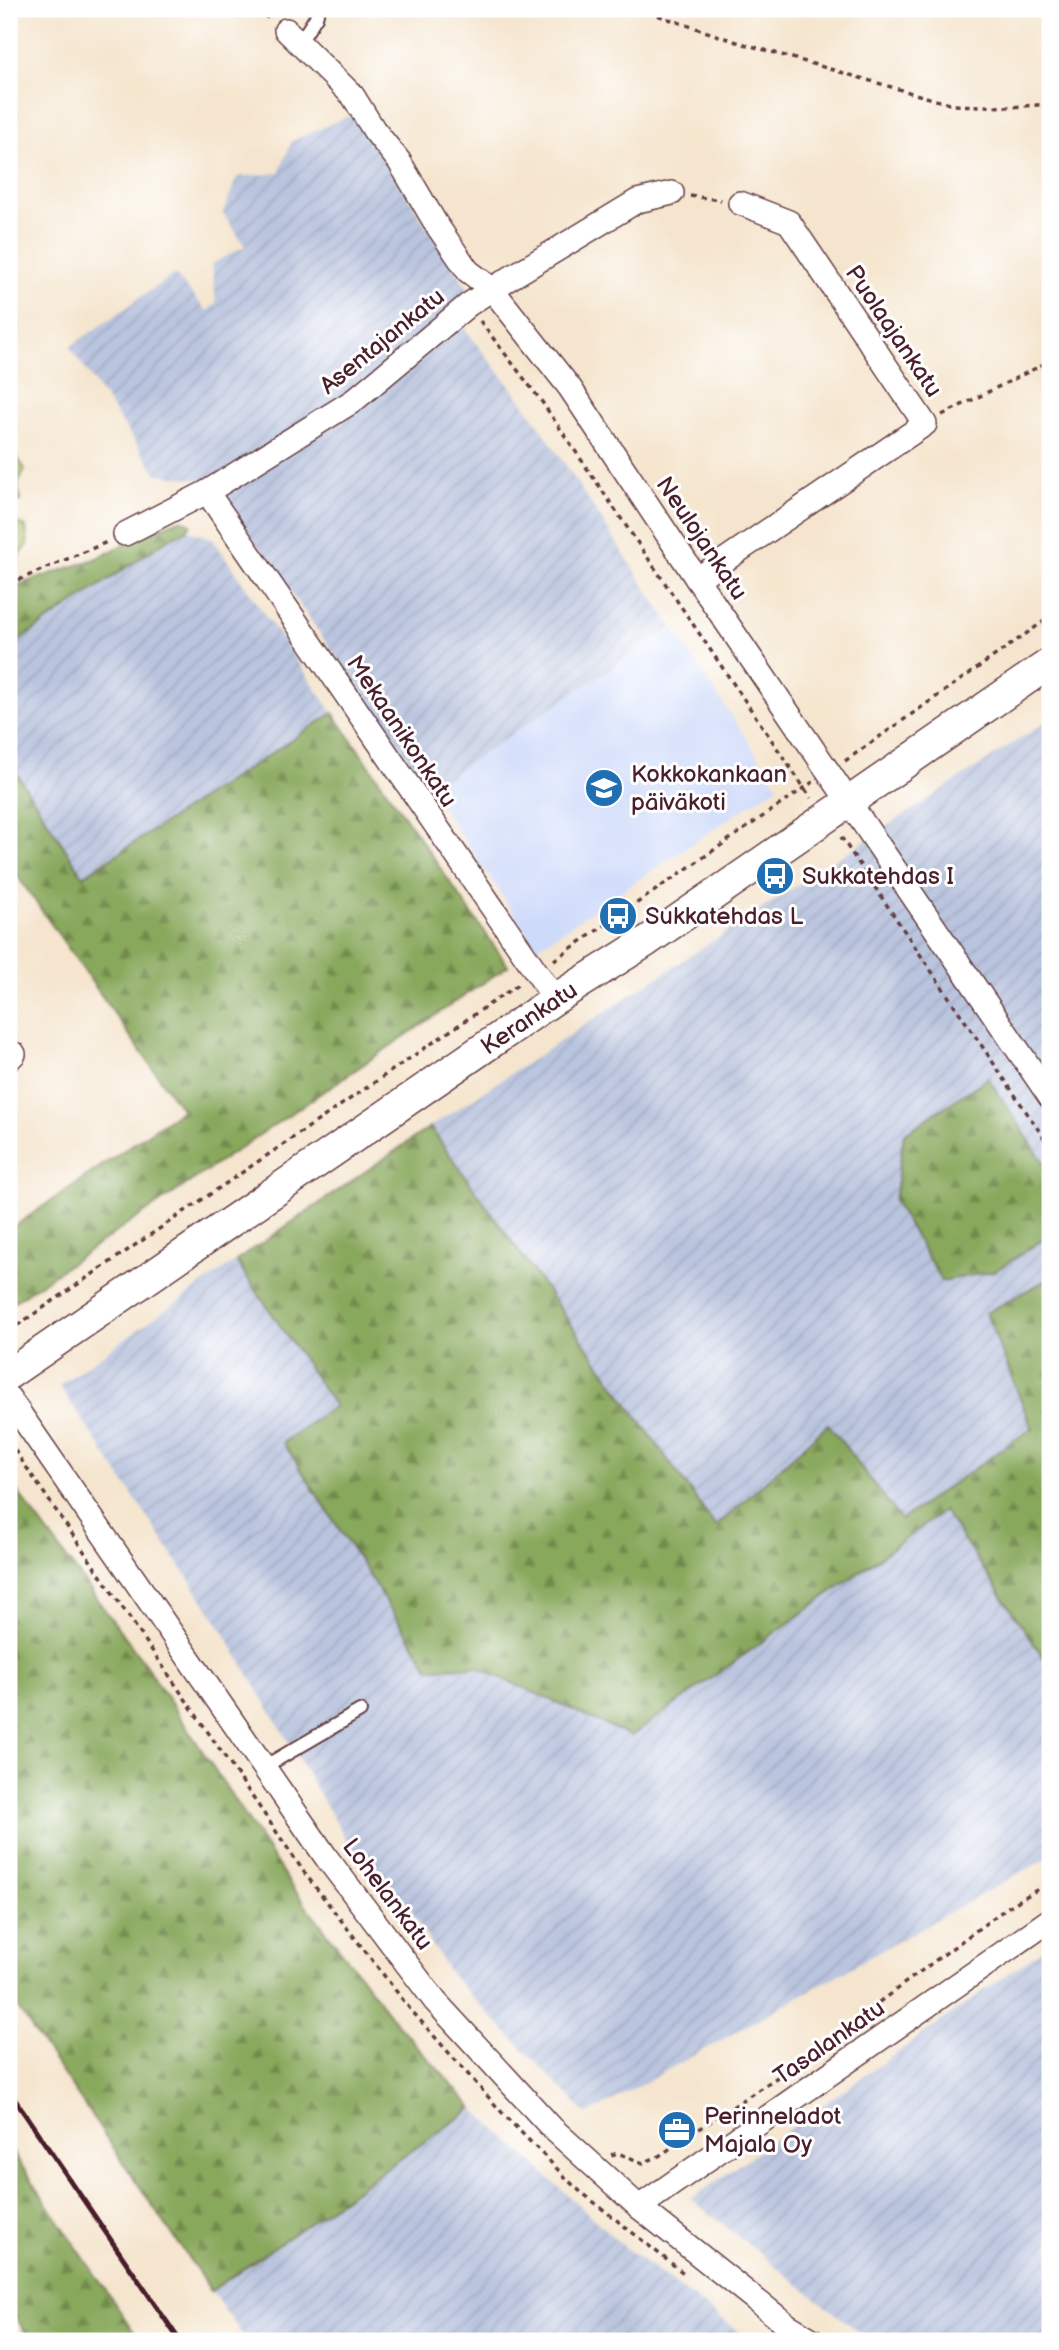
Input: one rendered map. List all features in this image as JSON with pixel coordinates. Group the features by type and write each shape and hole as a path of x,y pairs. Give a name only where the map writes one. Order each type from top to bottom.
{"street":[{"name":"Neulojankatu","path":"293,36 353,96 374,130 399,161 468,271 492,289 570,388 697,579 837,808 1050,1097"},
{"name":"Asentajankatu","path":"125,534 207,492 353,401 468,305 492,289 637,201 672,193"},
{"name":"Puolaajankatu","path":"697,579 925,424 789,222 740,203"},
{"name":"Mekaanikonkatu","path":"207,492 555,999"},
{"name":"Kerankatu","path":"9,1374 555,999 647,941 1050,663"},
{"name":"Lohelankatu","path":"9,1398 326,1857 435,2001 552,2128 639,2207 786,2324 814,2341"},
{"name":"Tasalankatu","path":"639,2207 1050,1920"}],"lane":[{"path":"293,36 316,17 318,9"},
{"path":"264,1767 360,1712"}],"path":[{"path":"639,9 734,41 953,105 1010,107 1050,104"},
{"path":"672,193 740,203"},
{"path":"468,305 542,402 803,789 837,808 1050,1147"},
{"path":"925,424 1050,361"},
{"path":"9,584 125,534"},
{"path":"576,2188 609,2156 618,2153 643,2163 659,2156 776,2078 1008,1907 1050,1882"}],"shaded area":[{"path":"353,114 474,298 453,314 530,411 672,627 430,789 212,481 157,474 70,347 174,274 207,311 216,303 212,264 245,246 223,213 237,177 279,173 292,141"},
{"path":"187,530 212,538 333,713 83,876 9,762 9,647 167,540"},
{"name":"Kokkokankaan päiväkoti","path":"672,627 778,786 537,948 430,789"},
{"path":"1050,719 1050,1278 986,1313 1032,1428 901,1520 828,1425 716,1527 430,1127"},
{"path":"236,1261 335,1406 283,1442 428,1668 477,1667 631,1736 944,1511 1050,1667 1050,1856 587,2115 451,1975 407,1904 349,1844 219,1624 59,1385"},
{"path":"1050,1944 1050,2341 870,2341 691,2199"},
{"path":"473,2108 622,2245 752,2341 247,2341 211,2291"}],"green space":[{"path":"9,445 25,469 18,484 20,501 9,505"},
{"path":"9,519 26,527 28,545 18,557 18,566 9,570"},
{"path":"182,519 191,524 187,530 167,540 9,647 9,588 95,559"},
{"path":"333,713 508,966 9,1305 9,1230 182,1110 9,864 9,762 83,876"},
{"path":"988,1078 1050,1172 1050,1235 995,1271 942,1281 894,1201 904,1134"},
{"path":"430,1127 716,1527 828,1424 901,1520 1032,1428 986,1313 1050,1278 1050,1667 944,1511 631,1736 477,1667 429,1668 283,1442 335,1406 236,1261"},
{"path":"9,1480 147,1667 290,1884 397,2024 473,2108 211,2291 9,1995"},
{"path":"9,2147 140,2341 31,2341 9,2307"}],"railway":[{"path":"9,2091 180,2341"}],"place":[{"name":"Kokkokankaan päiväkoti","path":"604,788"},
{"name":"Sukkatehdas I","path":"775,876"},
{"name":"Sukkatehdas L","path":"618,916"},
{"name":"Perinneladot Majala Oy","path":"677,2130"}]}
